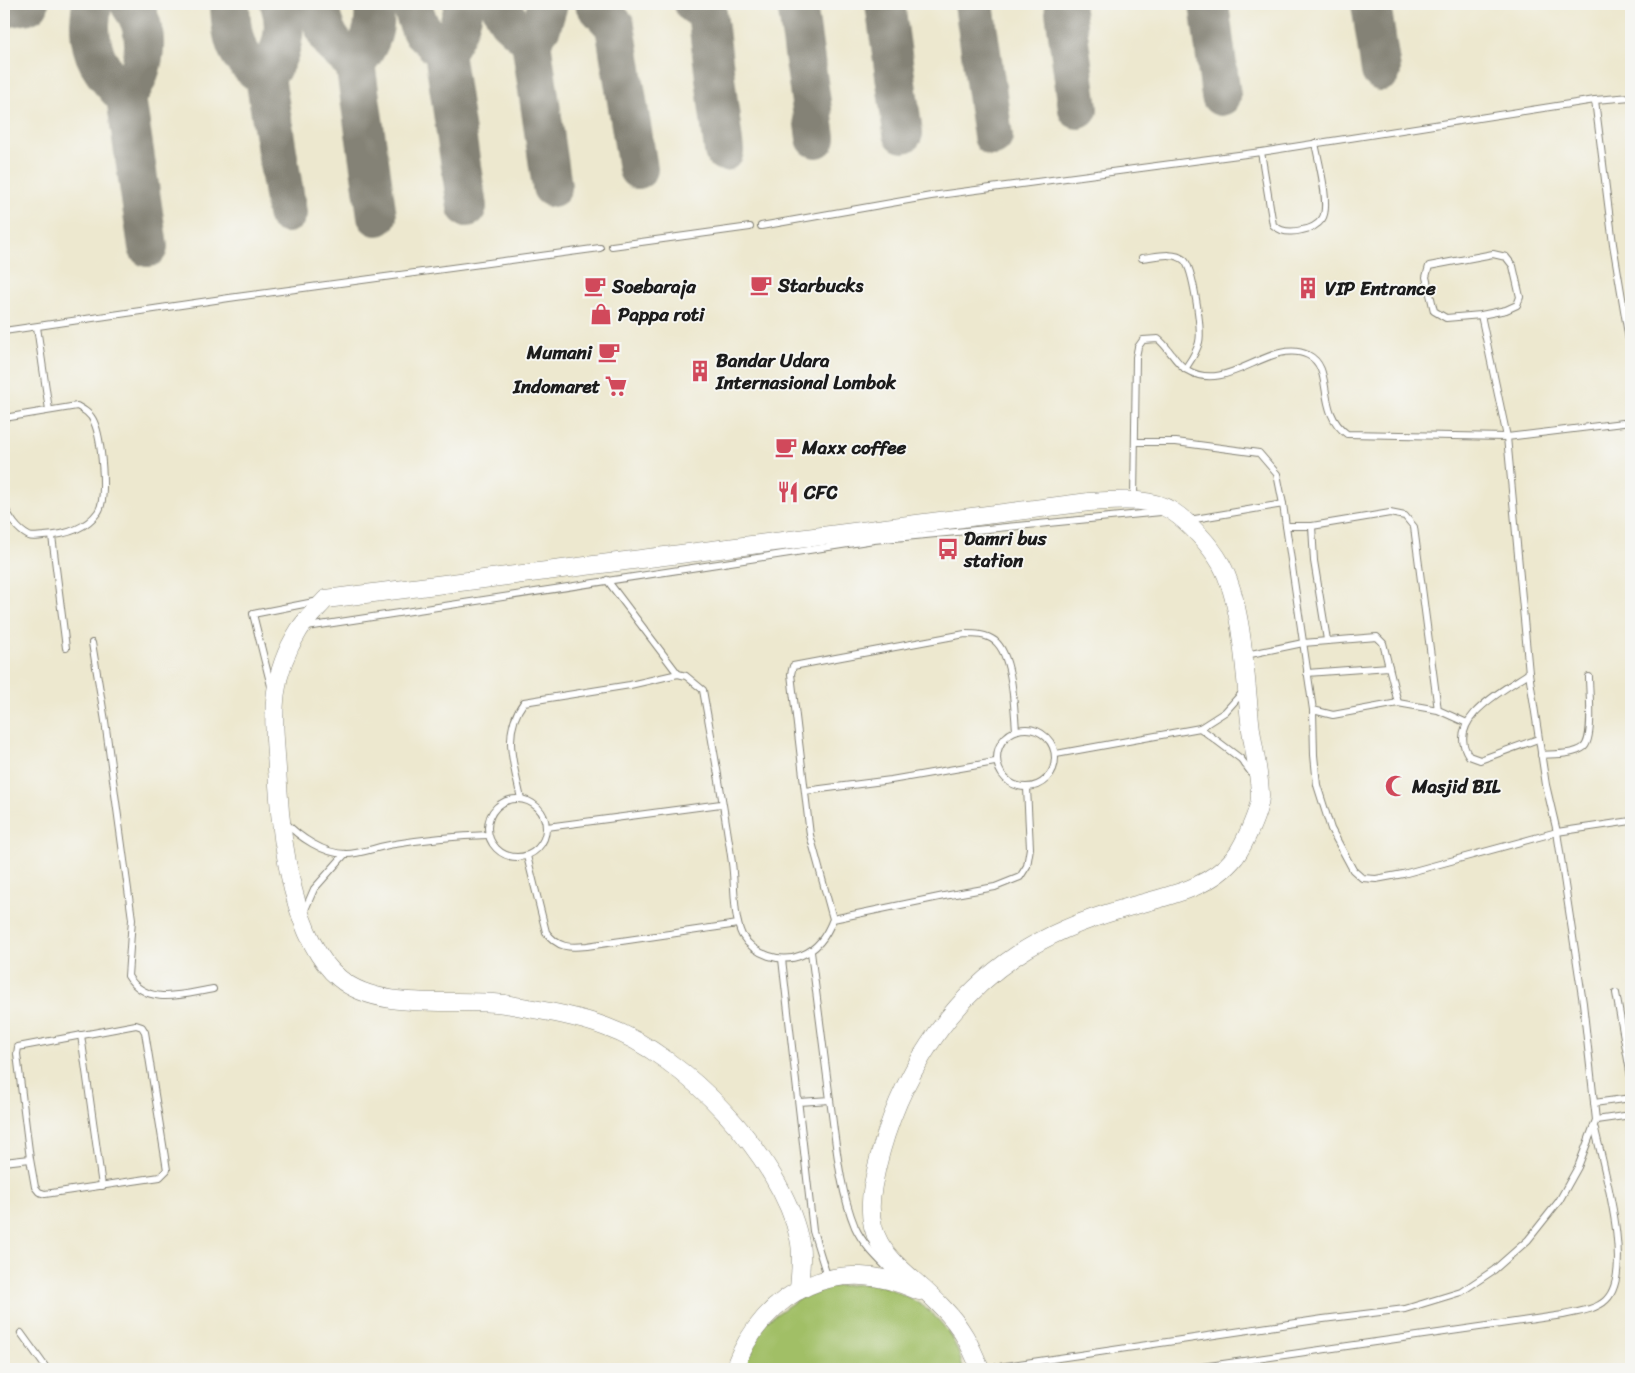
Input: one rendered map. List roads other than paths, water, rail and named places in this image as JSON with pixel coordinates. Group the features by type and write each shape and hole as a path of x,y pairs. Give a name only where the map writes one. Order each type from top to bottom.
{"street":[{"path":"799,1290 800,1239 789,1208 764,1162 734,1121 693,1082 654,1052 607,1027 556,1014 501,1004 432,1003 389,998 360,990 341,980 325,965 310,943 287,862 280,816 274,695 280,668 300,628 326,599 1089,502 1134,500 1177,516 1204,540 1222,565 1236,605 1261,798 1249,834 1235,857 1214,878 1188,889 1119,909 1064,931 1017,955 982,983 947,1019 912,1072 885,1134 872,1189 872,1231 884,1253 944,1308 967,1336 980,1369"},
{"path":"734,1369 742,1348 757,1324 776,1305 799,1290 828,1279 852,1275 878,1277 902,1283 924,1294 944,1308"}],"lane":[{"path":"761,226 931,196 1261,152 1596,100 1631,97"},
{"path":"1596,100 1613,244 1631,352"},
{"path":"1261,152 1273,225 1280,231 1301,231 1314,227 1323,218 1325,207 1315,143"},
{"path":"612,246 750,228"},
{"path":"4,331 239,296 600,248"},
{"path":"1493,254 1506,257 1513,266 1520,297 1519,302 1517,305 1506,310 1481,315 1446,318 1434,311 1426,277 1429,266 1493,254"},
{"path":"1142,258 1175,256 1184,260 1189,268 1199,321 1200,340 1185,369"},
{"path":"985,1369 1323,1319 1405,1310 1461,1292 1494,1270 1528,1240 1559,1201 1578,1167 1595,1128 1596,1120 1583,1002 1556,832 1538,739 1529,673 1507,437 1481,315"},
{"path":"37,327 49,410"},
{"path":"1134,500 1136,367 1138,348 1143,340 1158,339 1169,348 1185,369 1196,373 1226,374 1267,357 1298,352 1309,356 1318,363 1323,374 1329,413 1336,426 1347,434 1507,437 1631,422"},
{"path":"4,418 77,406 86,411 94,421 99,439 104,499 98,512 86,524 69,533 52,536 30,537 17,527 4,507"},
{"path":"1134,442 1176,442 1259,454 1277,474 1313,710 1317,785 1331,829 1353,870 1362,878 1376,879 1403,874 1556,832 1631,821"},
{"path":"300,628 874,540 1177,516 1283,504"},
{"path":"1286,526 1312,526 1390,513 1405,516 1414,526 1438,710"},
{"path":"1312,526 1314,561 1327,640"},
{"path":"52,536 66,648"},
{"path":"607,580 678,674 694,681 703,690 732,861 738,924 743,936 752,946 763,953 782,960 793,959 811,952 828,932 833,919 810,835 791,674 792,668 796,665 870,651 912,646 965,634 980,634 995,641 1003,653 1009,670 1016,730"},
{"path":"274,695 253,614 326,599"},
{"path":"1242,655 1304,643 1377,637 1383,643 1398,703"},
{"path":"92,643 105,722 132,919 128,976 134,985 142,991 156,996 213,989"},
{"path":"1307,674 1389,667"},
{"path":"1529,673 1474,712 1463,731 1462,743 1473,758 1480,760 1538,739"},
{"path":"521,798 509,740 511,724 524,702 630,686 678,674"},
{"path":"1541,755 1574,751 1584,746 1590,735 1588,677"},
{"path":"1056,754 1200,728 1225,712 1246,689"},
{"path":"1313,710 1333,715 1398,703 1438,710 1467,723"},
{"path":"1030,728 1042,732 1050,740 1056,754 1055,764 1049,776 1039,785 1027,788 1012,784 1001,774 996,762 1002,741 1016,730 1030,728"},
{"path":"1200,728 1241,759 1258,781"},
{"path":"805,791 891,780 996,762"},
{"path":"833,919 995,887 1020,877 1027,866 1030,848 1027,788"},
{"path":"521,798 534,804 543,813 547,827 545,839 538,850 526,856 510,858 496,850 488,835 488,820 495,808 507,800 521,798"},
{"path":"547,827 721,804"},
{"path":"280,816 296,834 308,841 345,854 394,844 447,837 488,835"},
{"path":"303,918 314,889 345,854"},
{"path":"526,856 546,932 552,940 561,946 569,948 738,924"},
{"path":"811,952 843,1186 856,1228 869,1248 902,1283"},
{"path":"782,960 813,1231 828,1279"},
{"path":"1616,993 1631,1077"},
{"path":"136,1025 145,1032 167,1170 160,1177 45,1194 39,1192 35,1187 17,1054 18,1047 81,1035 136,1025"},
{"path":"81,1035 102,1186"},
{"path":"1594,1102 1631,1098"},
{"path":"799,1102 830,1100"},
{"path":"1596,1120 1631,1115"},
{"path":"1188,1369 1562,1315 1588,1309 1605,1301 1614,1289 1619,1271 1616,1232 1595,1128"},
{"path":"4,1162 30,1159"},
{"path":"21,1333 47,1369"}],"place":[{"name":"Starbucks","path":"761,285"},
{"name":"Soebaraja","path":"595,286"},
{"name":"VIP Entrance","path":"1308,288"},
{"name":"Pappa roti","path":"601,314"},
{"name":"Mumani","path":"609,352"},
{"name":"Bandar Udara Internasional Lombok","path":"700,371"},
{"name":"Indomaret","path":"616,386"},
{"name":"Maxx coffee","path":"786,447"},
{"name":"CFC","path":"788,492"},
{"name":"Damri bus station","path":"948,549"},
{"name":"Masjid BIL","path":"1396,786"}]}
